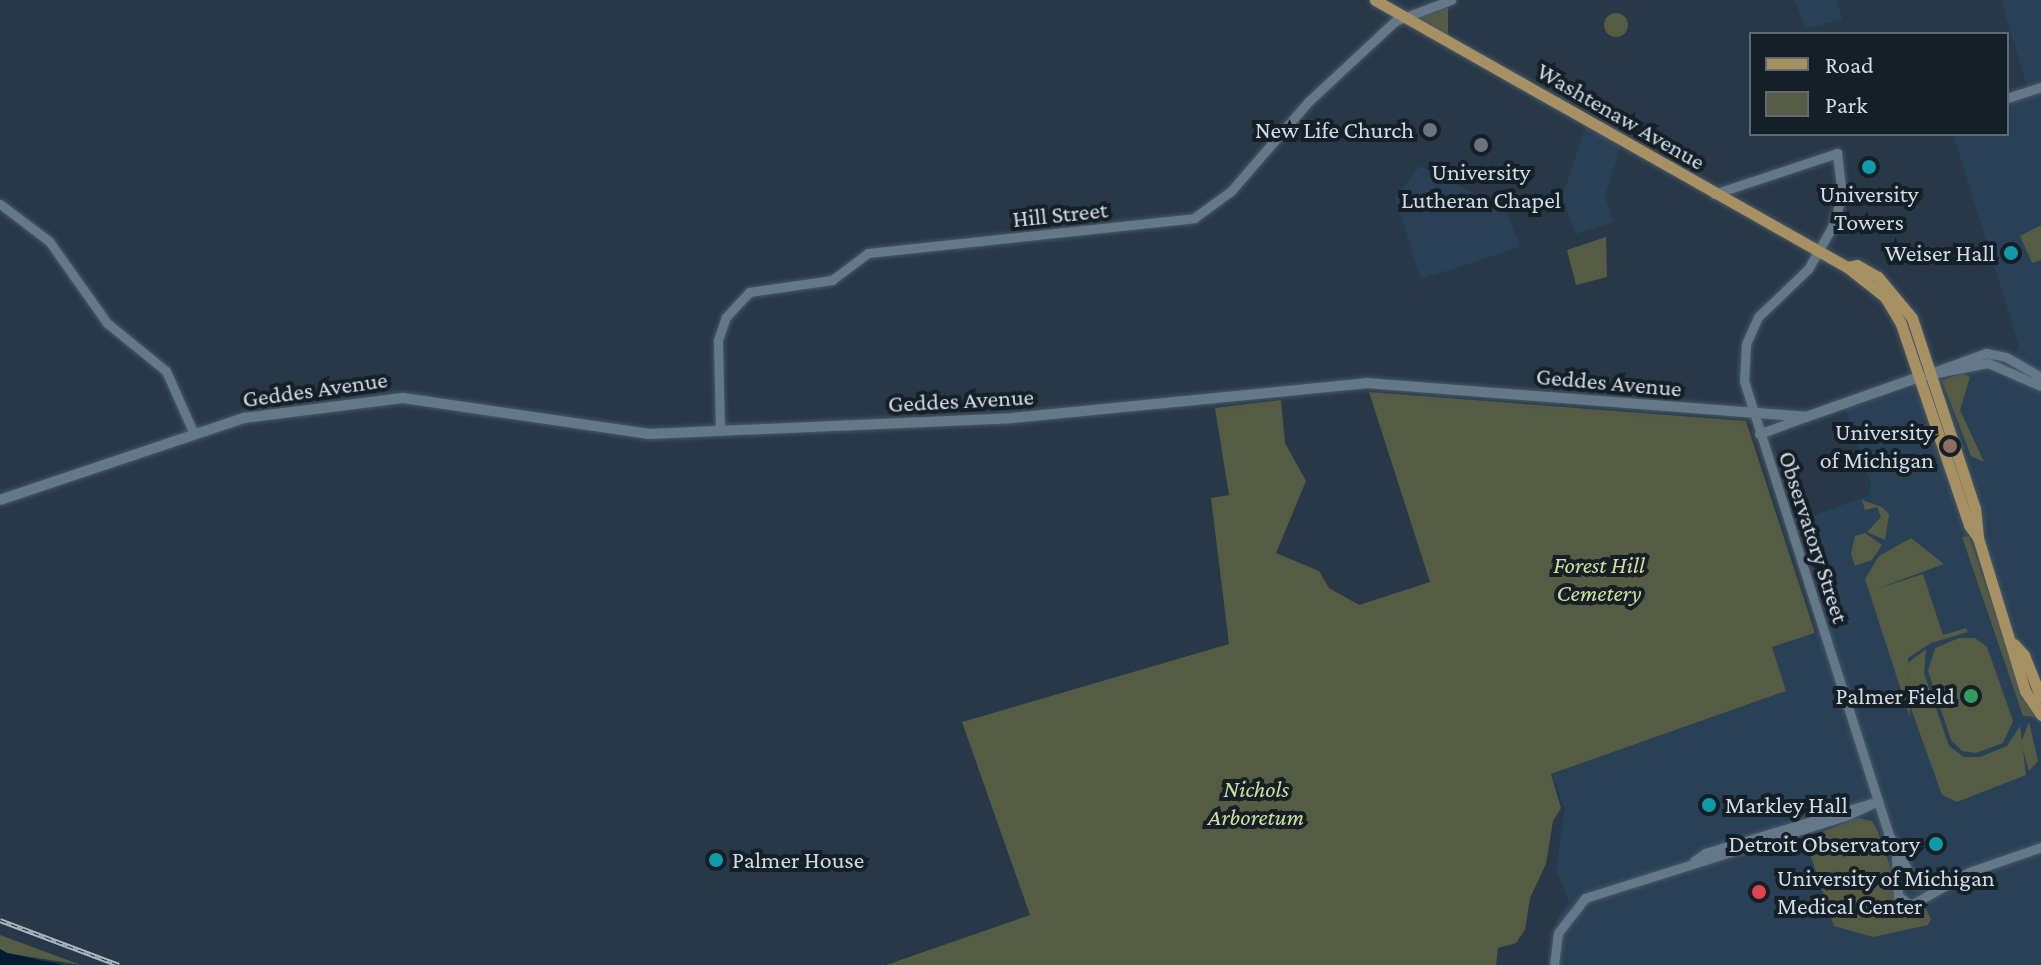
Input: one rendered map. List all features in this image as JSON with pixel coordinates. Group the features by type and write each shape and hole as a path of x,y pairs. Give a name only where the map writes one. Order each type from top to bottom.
{"main road":[{"name":"Washtenaw Avenue","path":"1375,0 1712,194 1847,267 1885,297 1901,324 1969,525 1978,538 2014,644 2025,691 2041,715"},
{"name":"Washtenaw Avenue","path":"1847,267 1857,265 1895,292 1912,318 1979,522 1978,538"},
{"path":"1901,324 1911,336 1924,369 1931,373"},
{"name":"Geddes Avenue","path":"0,500 244,418 403,398 621,433 1012,418 1366,383 1806,417 1919,377"},
{"path":"1919,377 1927,383 1952,435"},
{"name":"Washtenaw Avenue","path":"2014,644 2024,655 2041,698"}],"street":[{"name":"Hill Street","path":"720,431 718,340 726,317 749,292 832,280 868,253 1194,218 1231,191 1309,101 1404,17 1451,0"},
{"path":"2009,97 2041,87"},
{"path":"1712,194 1837,153 1842,195 1819,253"},
{"path":"0,204 49,241 107,323 166,371 194,434"},
{"name":"Observatory Street","path":"1819,253 1755,324 1743,365 1750,412 1896,854 1900,886"},
{"name":"Geddes Avenue","path":"1919,377 1986,353 2008,358 2041,377"},
{"name":"Geddes Avenue","path":"1931,373 1993,363 2041,386"},
{"path":"1759,434 1806,417"},
{"path":"1554,965 1563,923 1578,903 1598,891 1694,861 1725,846 1878,801"},
{"path":"1969,872 1900,886 1898,896 1904,904 1915,904 1921,896 1969,872 2041,847"},
{"name":"Observatory Street","path":"1896,854 1916,883"},
{"path":"1916,883 1921,896"}],"shaded area":[{"path":"1795,0 1837,0 1842,19 1805,29"},
{"name":"University of Michigan","path":"2001,0 2041,0 2041,965 1548,965 1556,920 1569,902 1556,869 1565,809 1552,774 1786,691 1772,647 1833,627 1796,521 1869,496 1871,484 1846,409 1965,372 1985,370 2005,379 2019,345 1954,136 2009,136 2009,102 2030,95"},
{"path":"1586,125 1621,145 1605,196 1613,222 1576,234 1562,197"},
{"path":"1420,166 1506,210 1520,247 1421,279 1395,197"},
{"path":"0,949 7,953 64,965 0,965"}],"green space":[{"path":"1448,6 1448,36 1416,17"},
{"path":"1616,13 1625,16 1628,25 1625,34 1616,37 1607,34 1604,25 1607,16"},
{"path":"2041,225 2041,260 2032,263 2020,236"},
{"path":"1606,237 1607,277 1576,285 1567,250"},
{"path":"1962,373 1970,377 1960,410 1984,462 1971,456 1942,381"},
{"path":"1369,392 1746,421 1815,633 1772,647 1786,691 1551,774 1561,808 1553,821 1546,864 1530,898 1525,930 1516,943 1498,948 1496,965 886,965 1030,915 962,722 1229,644 1211,498 1229,495 1215,408 1281,400 1285,443 1306,481 1276,553 1319,571 1329,588 1359,605 1430,582"},
{"path":"1862,500 1882,507 1889,514 1885,540 1867,532 1881,517 1877,507 1865,510"},
{"path":"1865,533 1882,545 1872,560 1855,566 1851,554 1855,536"},
{"path":"1969,536 2021,690 2036,717 2023,716 1962,537"},
{"path":"1911,538 1944,564 1876,589 1923,574 1943,635 1966,628 1968,632 1931,643 1908,658 1910,718 1865,579 1879,556"},
{"name":"Palmer Field","path":"1959,638 1975,638 1987,647 2013,721 2003,743 1976,753 1962,751 1951,740 1928,671 1935,648"},
{"path":"1926,649 1924,673 1949,746 1964,757 1980,757 2007,746 2020,726 2026,775 1957,802 1942,795 1909,703 1908,663"},
{"path":"2029,722 2038,761 2029,771 2021,743"},
{"path":"1857,818 1872,821 1877,829 1893,874 1895,903 1905,911 1924,905 1931,919 1928,925 1873,937 1834,926 1805,839"},
{"path":"0,935 81,965 7,953 0,949"}],"railway":[{"path":"0,920 119,965"}],"place":[{"name":"New Life Church","path":"1430,130"},
{"name":"University Lutheran Chapel","path":"1481,145"},
{"name":"University Towers","path":"1869,167"},
{"name":"Weiser Hall","path":"2011,253"},
{"name":"University of Michigan","path":"1950,446"},
{"name":"Palmer Field","path":"1971,696"},
{"name":"Markley Hall","path":"1709,805"},
{"name":"Detroit Observatory","path":"1936,844"},
{"name":"Palmer House","path":"716,860"},
{"name":"University of Michigan Medical Center","path":"1759,892"}],"park label":[{"name":"Forest Hill Cemetery","path":"1599,579"},
{"name":"Nichols Arboretum","path":"1256,803"}]}
